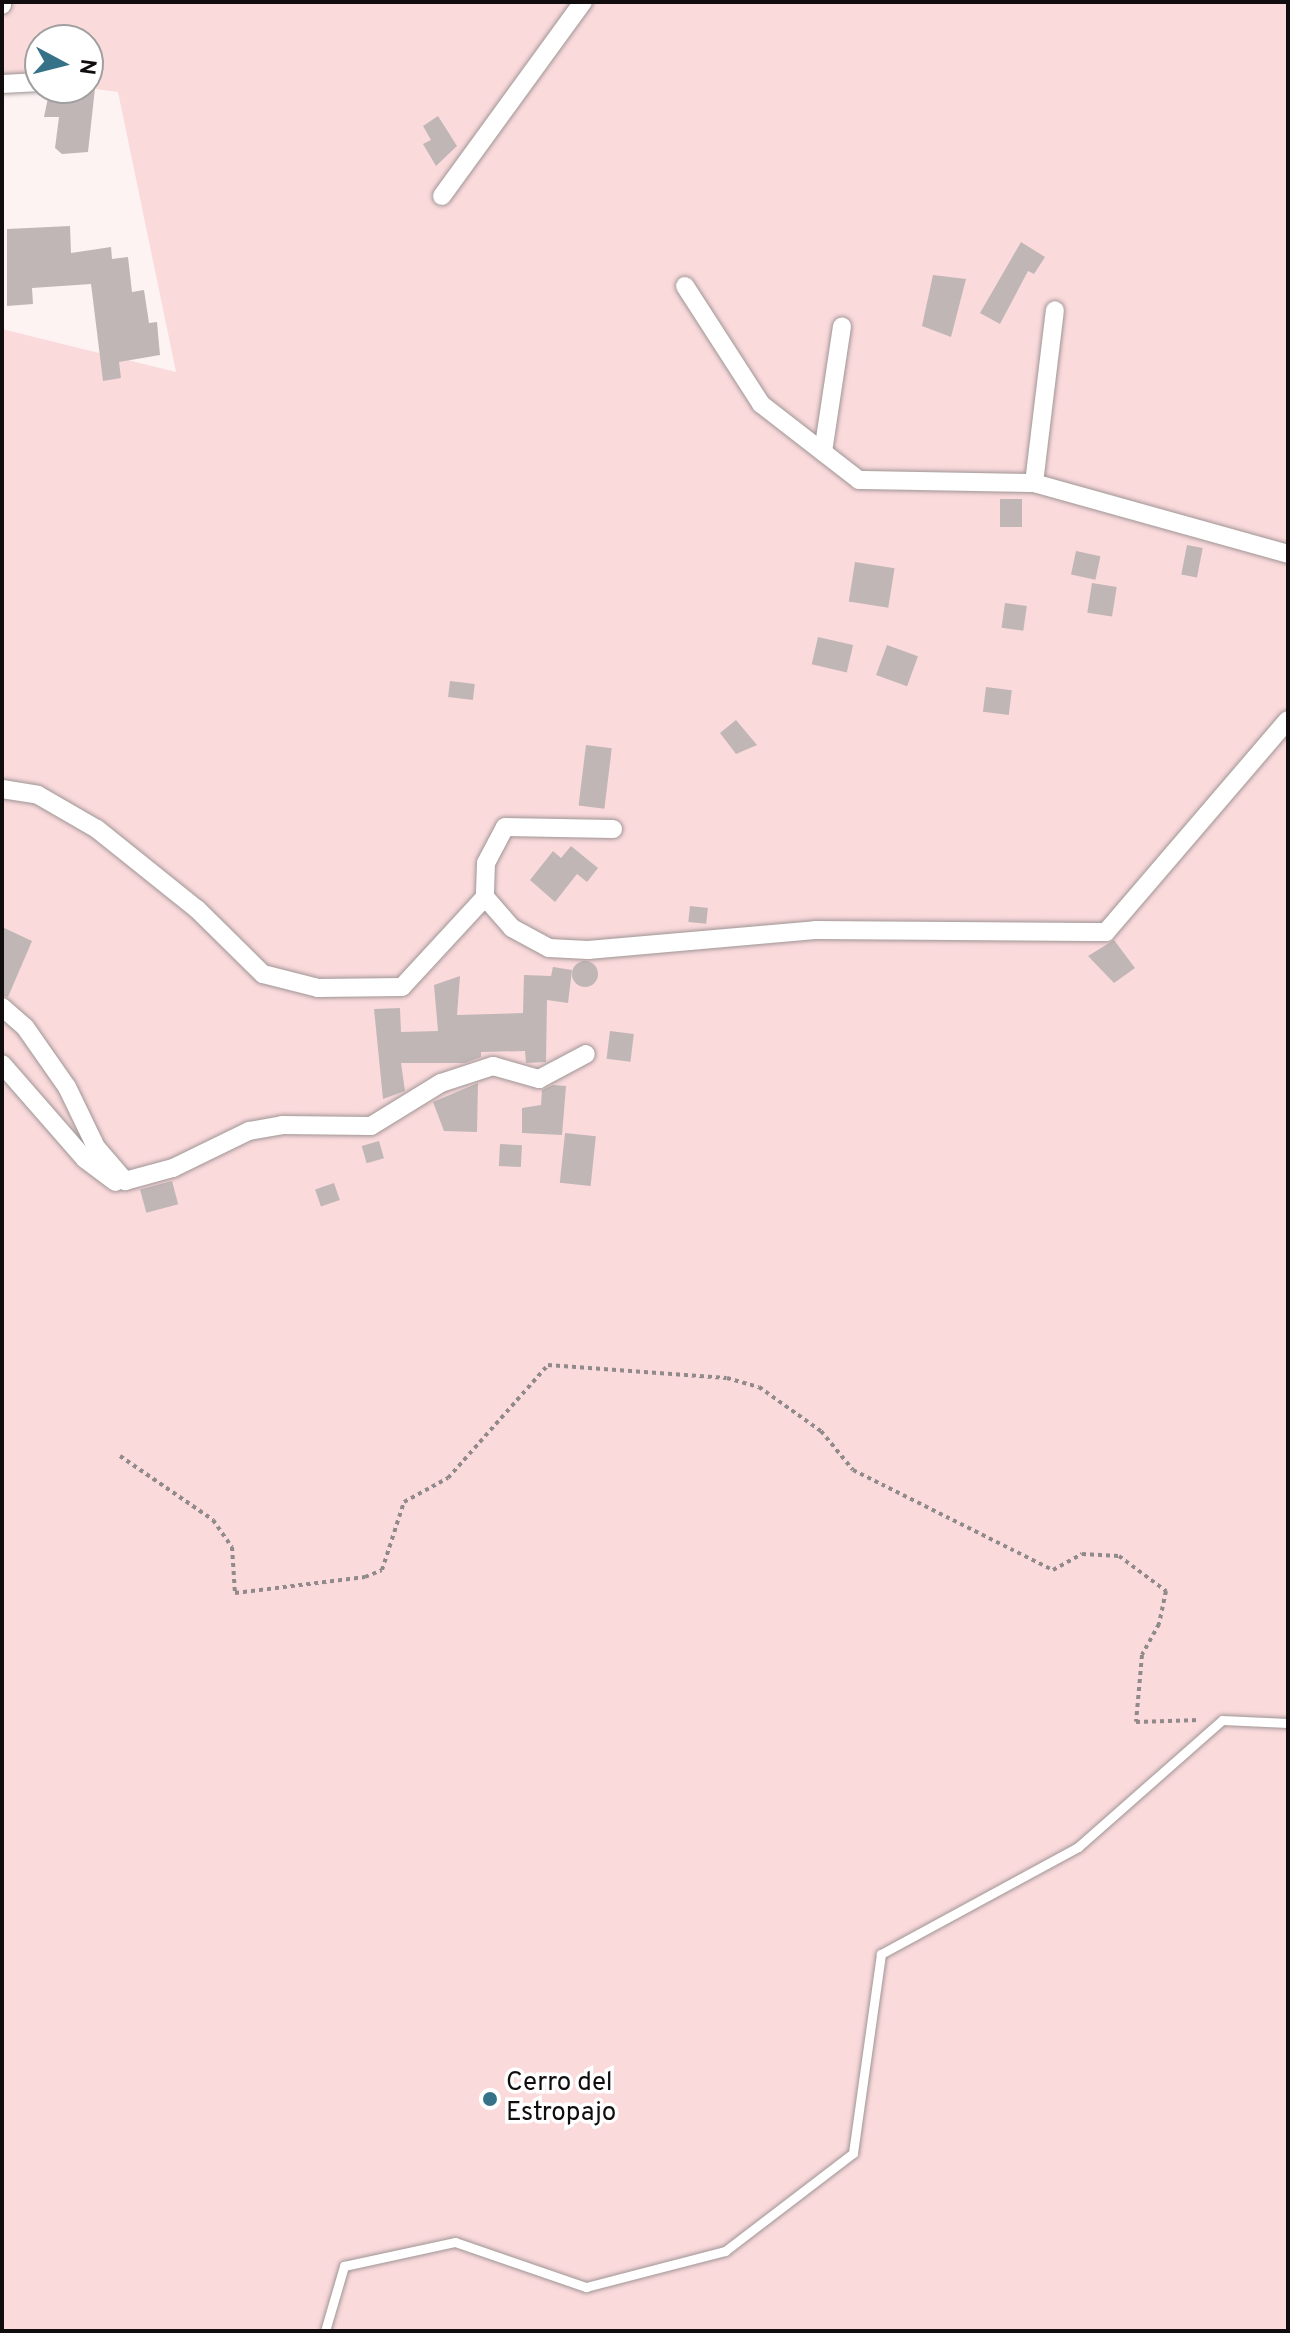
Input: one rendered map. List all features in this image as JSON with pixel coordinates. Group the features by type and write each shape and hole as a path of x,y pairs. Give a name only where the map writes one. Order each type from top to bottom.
{"street":[{"path":"442,196 583,2"},
{"path":"2,84 24,83"},
{"path":"685,286 761,404 859,480 1034,483 1288,554"},
{"path":"1034,483 1055,310"},
{"path":"823,452 842,326"},
{"path":"485,897 512,928 537,941 588,950 815,930 1106,932 1288,720"},
{"path":"2,789 38,795 97,829 197,909 263,974 318,988 402,987 485,897 486,863 505,827 613,829"},
{"path":"2,1007 33,1039 67,1087 96,1147 125,1181"},
{"path":"2,1064 85,1159 106,1177 125,1181 173,1168 249,1131 282,1125 371,1126 441,1083 493,1066 539,1079 586,1054"}],"lane":[{"path":"325,2331 344,2266 455,2242 586,2287 725,2251 853,2153 881,1954 1078,1847 1222,1720 1288,1723"}],"path":[{"path":"120,1456 213,1520 232,1547 235,1593 365,1577 382,1570 404,1502 459,1467 548,1365 727,1378 759,1387 821,1431 853,1470 1053,1570 1082,1554 1119,1556 1166,1591 1159,1624 1142,1655 1136,1722 1222,1720"}],"shaded area":[{"path":"5,2 1288,2 1288,2331 2,2331 2,329 176,372 118,92 104,90 104,24 24,24 24,79 2,76"}],"building":[{"path":"47,104 93,104 88,152 62,154 55,148 59,117 44,117"},
{"path":"438,116 457,146 436,166 423,144 431,140 423,126"},
{"path":"70,226 71,253 111,247 112,259 128,257 132,292 144,290 149,323 157,322 160,355 119,362 121,378 103,381 91,284 32,288 33,304 7,306 7,229"},
{"path":"1021,242 1045,257 1034,274 1028,271 1000,324 980,313"},
{"path":"933,275 966,279 951,337 922,326"},
{"path":"1000,499 1022,499 1022,527 1000,527"},
{"path":"1187,545 1203,548 1197,578 1181,574"},
{"path":"1076,551 1100,556 1095,580 1071,574"},
{"path":"855,562 895,568 888,608 849,602"},
{"path":"1092,583 1117,587 1112,617 1087,613"},
{"path":"1005,603 1027,606 1023,631 1002,628"},
{"path":"818,637 853,645 847,672 812,664"},
{"path":"887,645 918,656 907,686 876,675"},
{"path":"450,681 475,684 473,700 448,697"},
{"path":"986,687 1012,690 1009,715 983,712"},
{"path":"736,720 757,745 736,754 720,733"},
{"path":"586,745 612,748 604,809 579,806"},
{"path":"571,846 598,868 587,882 577,874 555,902 530,880 553,851 561,858"},
{"path":"690,906 708,908 706,924 688,922"},
{"path":"2,927 32,941 8,997 2,995"},
{"path":"1114,940 1135,968 1114,983 1088,956"},
{"path":"585,961 594,965 598,974 594,983 585,987 576,983 572,974 576,965"},
{"path":"553,967 572,970 568,1003 547,1000 546,1062 526,1063 525,1051 481,1052 481,1057 465,1063 401,1063 405,1091 383,1099 374,1009 400,1008 401,1032 438,1031 434,985 460,976 457,1015 523,1013 524,975 551,976"},
{"path":"610,1031 634,1034 630,1062 607,1059"},
{"path":"478,1083 477,1132 444,1131 433,1102"},
{"path":"553,1085 566,1086 562,1135 522,1133 522,1108 541,1105 542,1090"},
{"path":"565,1133 596,1136 591,1186 560,1183"},
{"path":"379,1141 384,1158 367,1163 362,1146"},
{"path":"500,1144 522,1145 521,1167 499,1166"},
{"path":"172,1181 178,1204 146,1213 140,1190"},
{"path":"334,1183 340,1200 321,1207 315,1190"}],"place":[{"name":"Cerro del Estropajo","path":"490,2099"}]}
